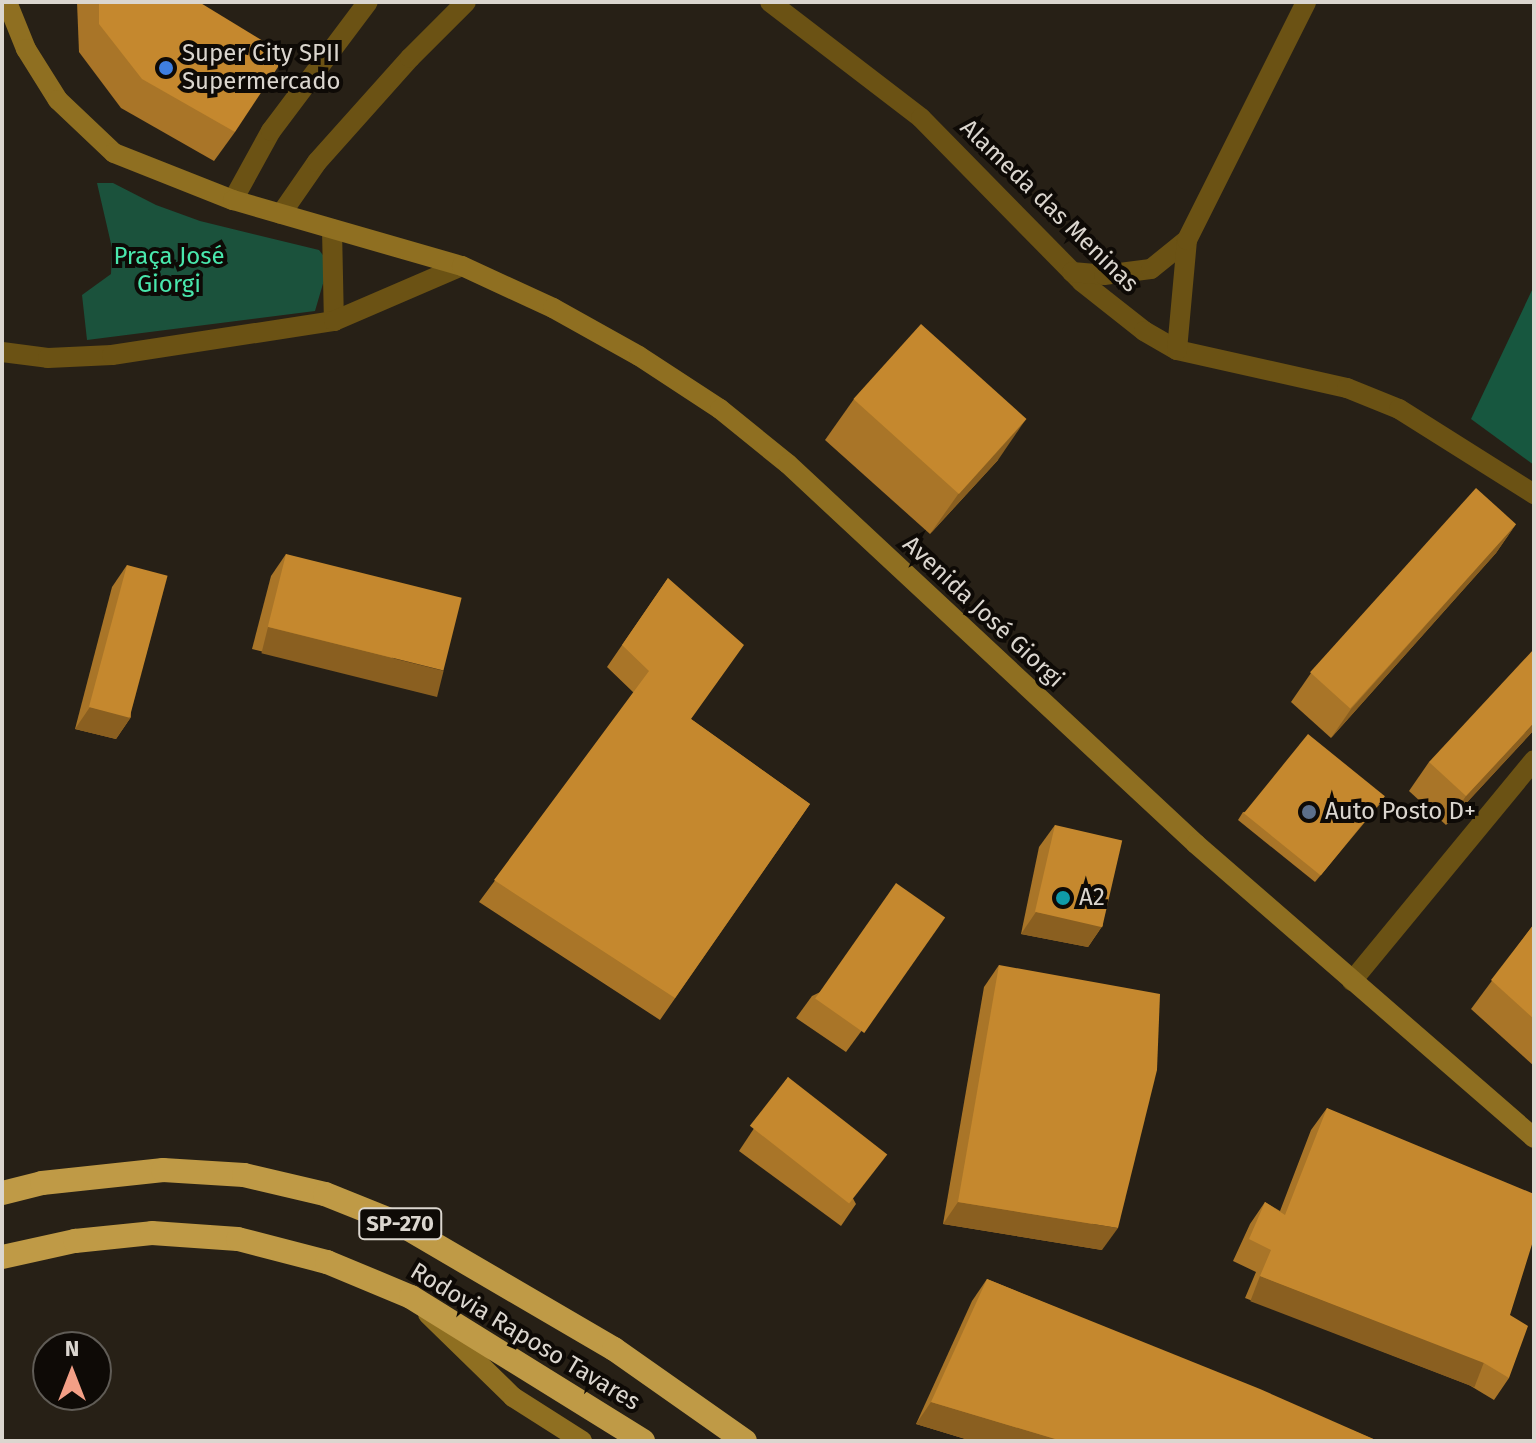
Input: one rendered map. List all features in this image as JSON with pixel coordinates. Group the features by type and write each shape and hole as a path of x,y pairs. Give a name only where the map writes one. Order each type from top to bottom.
{"highway":[{"name":"Rodovia Raposo Tavares","path":"2,1193 42,1183 163,1170 244,1175 325,1194 400,1224 614,1349 745,1441"},
{"name":"Rodovia Raposo Tavares","path":"2,1257 75,1241 152,1233 238,1239 327,1262 411,1297 643,1441"}],"street":[{"name":"Avenida José Giorgi","path":"7,2 26,49 58,100 102,144 128,160 233,200 462,266 553,308 639,356 743,427 788,464 1196,844 1534,1138"},
{"path":"233,200 271,131 368,2"},
{"path":"281,214 336,140 466,2"},
{"name":"Alameda das Meninas","path":"770,2 921,118 1107,304 1177,350 1347,388 1399,409 1534,494"},
{"path":"1177,350 1187,240 1306,2"},
{"path":"332,229 334,321"},
{"path":"1072,272 1104,275 1151,269 1187,240"},
{"path":"2,352 48,358 112,355 334,321 462,266"},
{"path":"1352,981 1534,760"},
{"path":"411,1297 513,1397 582,1441"}],"green space":[{"name":"Praça José Giorgi","path":"97,183 113,183 156,205 200,221 319,250 329,263 315,311 87,340 82,295 111,274 112,248"},
{"path":"1534,286 1534,465 1471,419"}],"building":[{"path":"99,2 199,2 286,55 235,132 142,79 99,24"},
{"path":"921,324 1027,419 959,494 853,399"},
{"path":"1476,488 1516,524 1350,708 1310,672"},
{"path":"286,554 462,598 443,671 268,627"},
{"path":"127,565 168,576 130,718 89,707"},
{"path":"668,578 744,645 691,719 810,804 675,998 494,880 649,671 622,645"},
{"path":"1534,649 1534,723 1466,796 1429,762"},
{"name":"Auto Posto D+","path":"1308,734 1385,796 1321,876 1244,813"},
{"name":"A2","path":"1055,825 1122,841 1102,927 1035,912"},
{"path":"896,883 945,917 864,1033 815,999"},
{"path":"1534,924 1534,1019 1491,980"},
{"path":"999,965 1160,994 1157,1070 1118,1228 958,1202"},
{"path":"788,1077 887,1155 849,1203 750,1126"},
{"path":"1327,1108 1534,1194 1534,1238 1510,1315 1528,1326 1509,1378 1484,1363 1260,1276 1271,1250 1249,1239 1265,1202 1285,1215"},
{"path":"987,1279 1260,1389 1378,1441 1062,1441 931,1402"}],"place":[{"name":"Super City SPII Supermercado","path":"166,68"},
{"name":"Auto Posto D+","path":"1309,812"},
{"name":"A2","path":"1063,898"}]}
